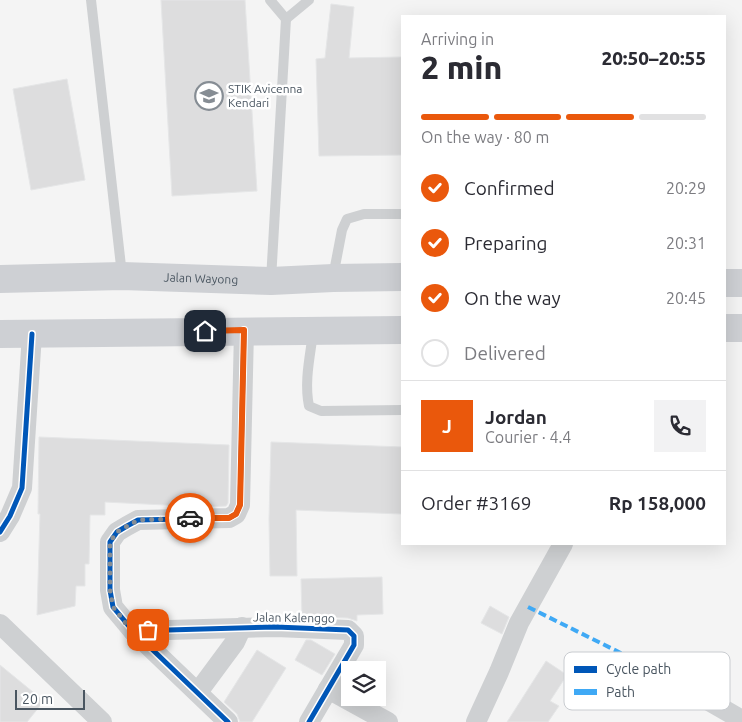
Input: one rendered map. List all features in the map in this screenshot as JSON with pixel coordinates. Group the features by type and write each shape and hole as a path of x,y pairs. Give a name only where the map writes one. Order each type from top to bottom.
{"main road":[{"name":"Jalan Wayong","path":"0,279 122,276 271,281 333,278 401,278"},
{"path":"726,283 742,283"},
{"path":"726,328 742,328"},
{"path":"0,334 244,330 401,330"}],"street":[{"path":"228,722 132,631 113,607 110,590 110,542 117,532 138,520 229,518 236,514 240,505 244,330"},
{"path":"0,532 10,516 22,488 32,334"},
{"path":"476,722 500,672 519,623 562,545"},
{"path":"0,624 102,722"},
{"path":"198,692 230,649 242,627"},
{"name":"Jalan Kalenggo","path":"132,631 242,627 348,630 354,636 354,645 309,722"},
{"path":"328,690 388,722"},
{"path":"724,710 742,720"}],"lane":[{"path":"91,0 122,276"},
{"path":"270,0 286,19 271,281"},
{"path":"286,19 309,0"},
{"path":"333,278 342,230 347,219 364,214 401,214"},
{"path":"314,330 308,371 307,397 309,406 321,411 401,410"}],"building":[{"name":"STIK Avicenna Kendari","path":"161,0 245,0 257,191 172,196"},
{"path":"331,4 354,7 349,58 401,57 401,155 319,156 316,59 325,58"},
{"path":"67,79 85,180 31,190 13,89"},
{"path":"39,437 229,445 228,503 226,506 206,507 105,502 105,515 90,515 89,564 85,564 85,586 76,586 75,606 37,615 40,514 38,514"},
{"path":"271,442 401,447 401,514 296,510 297,576 270,576"},
{"path":"382,577 383,614 357,615 357,621 348,618 302,616 301,579"},
{"path":"490,606 509,617 502,634 481,623"},
{"path":"306,640 311,640 335,654 322,675 295,660"},
{"path":"257,650 286,668 252,722 240,722 237,714 224,702"},
{"path":"546,661 564,673 564,680 550,701 559,706 548,722 507,722"},
{"path":"0,665 44,701 27,722 0,722"}],"marked path":[{"path":"528,607 619,652"}],"cycle path":[{"path":"228,722 133,631 113,607 110,590 110,542 117,532 138,520 229,518 236,514 240,505 244,330"},
{"path":"0,532 10,516 22,488 32,334"},
{"path":"133,631 276,627 348,630 354,636 354,645 309,722"}],"way so far":[{"path":"148,630 132,631 113,607 110,590 110,542 117,532 138,520 190,518"}],"place":[{"name":"STIK Avicenna Kendari","path":"209,96"}],"route":[{"path":"190,518 229,518 236,514 240,505 244,330 205,331"}]}
